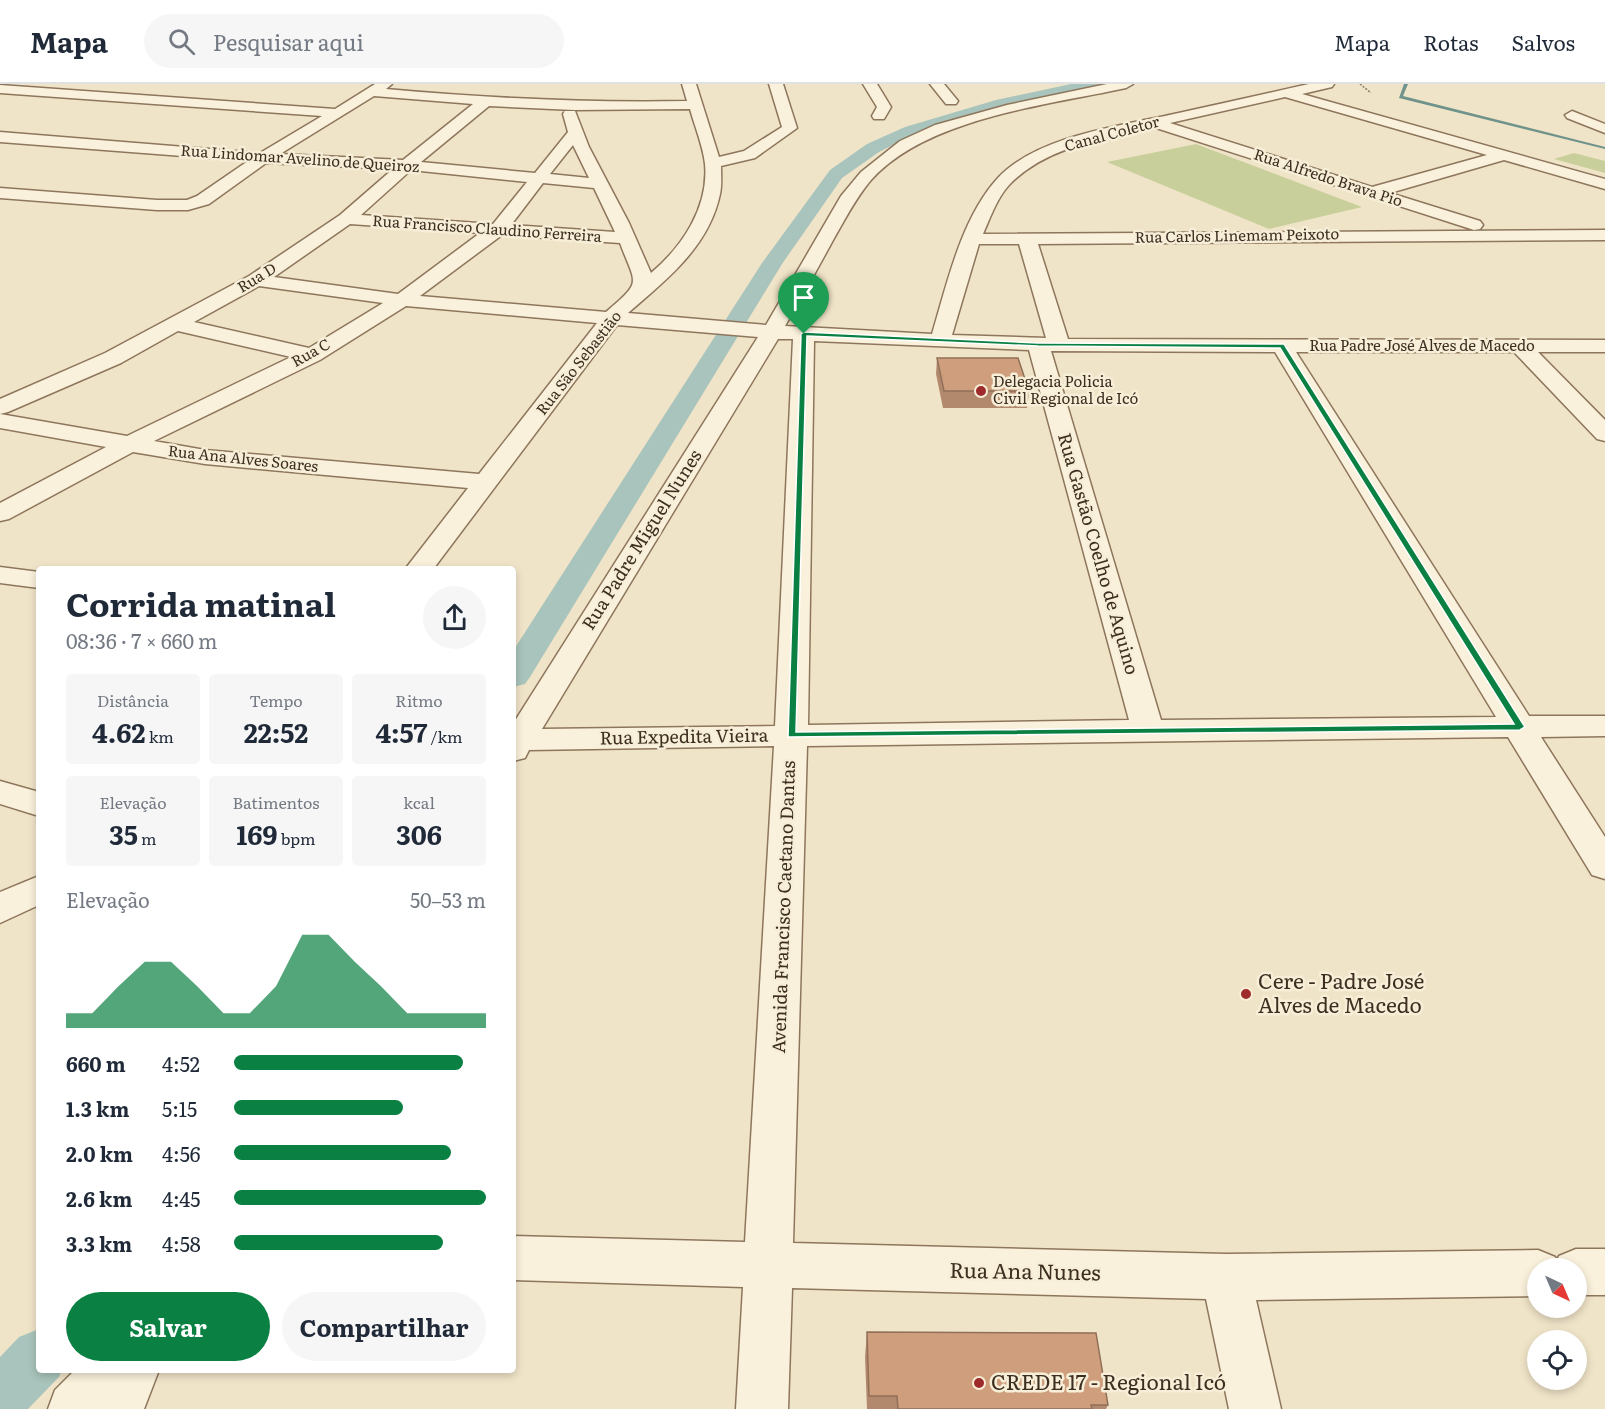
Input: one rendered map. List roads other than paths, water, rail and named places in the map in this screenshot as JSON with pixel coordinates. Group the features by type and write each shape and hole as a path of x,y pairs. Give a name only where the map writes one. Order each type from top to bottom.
{"street":[{"path":"81,110 142,84"},
{"path":"0,192 148,205 188,205 203,200 263,158 385,84"},
{"name":"Rua São Sebastião","path":"422,566 612,317 674,263 691,241 712,193 713,163 689,84"},
{"path":"713,163 750,155 790,128 776,84"},
{"path":"870,84 881,111"},
{"path":"937,84 951,101"},
{"name":"Rua Padre Miguel Nunes","path":"516,743 776,332 847,200 867,175 889,156 925,135 972,117 1126,84"},
{"name":"Canal Coletor","path":"940,341 971,239 1002,183 1020,168 1041,155 1071,143 1153,122 1327,84"},
{"path":"0,89 337,112"},
{"path":"371,92 485,102 572,99 697,105"},
{"path":"1286,94 1605,183"},
{"path":"572,99 570,115 576,132 644,278 641,291"},
{"name":"Rua D","path":"0,407 113,358 256,280 346,219 407,165 485,102"},
{"path":"1596,111 1572,115 1605,129"},
{"name":"Rua Alfredo Brava Pio","path":"1153,122 1503,234"},
{"path":"0,147 49,124"},
{"name":"Rua C","path":"0,513 127,445 312,355 402,300 498,229 576,132"},
{"name":"Rua Lindomar Avelino de Queiroz","path":"0,137 263,158 407,165 599,184"},
{"path":"1374,192 1502,156"},
{"name":"Rua Francisco Claudino Ferreira","path":"346,219 627,238"},
{"name":"Rua Carlos Linemam Peixoto","path":"971,239 1605,235"},
{"name":"Rua Gastão Coelho de Aquino","path":"1027,239 1048,345 1148,730"},
{"name":"Rua Padre José Alves de Macedo","path":"256,280 402,300 776,332 940,341 1048,345 1605,346"},
{"path":"174,324 312,355"},
{"name":"Avenida Francisco Caetano Dantas","path":"762,1409 791,735 776,332"},
{"path":"1282,346 1605,866"},
{"path":"1520,346 1605,434"},
{"name":"Rua Ana Alves Soares","path":"0,420 127,445 205,457 488,482"},
{"path":"0,575 36,580"},
{"name":"Rua Expedita Vieira","path":"516,745 791,735 1605,726"},
{"path":"0,792 36,803"},
{"path":"0,909 36,891"},
{"name":"Rua Ana Nunes","path":"516,1258 1226,1277 1527,1273"},
{"path":"1587,1272 1605,1272"},
{"path":"1226,1277 1254,1409"},
{"path":"74,1409 107,1373"},
{"path":"118,1409 133,1373"}],"waterway":[{"path":"516,672 772,263 836,174 873,148 911,130 1001,103 1092,84"},
{"path":"1406,84 1401,97 1605,148"},
{"path":"0,1397 36,1360"}],"place":[{"name":"Delegacia Policia Civil Regional de Icó","path":"981,391"},
{"name":"Cere - Padre José Alves de Macedo","path":"1246,994"},
{"name":"CREDE 17 - Regional Icó","path":"979,1383"}]}
